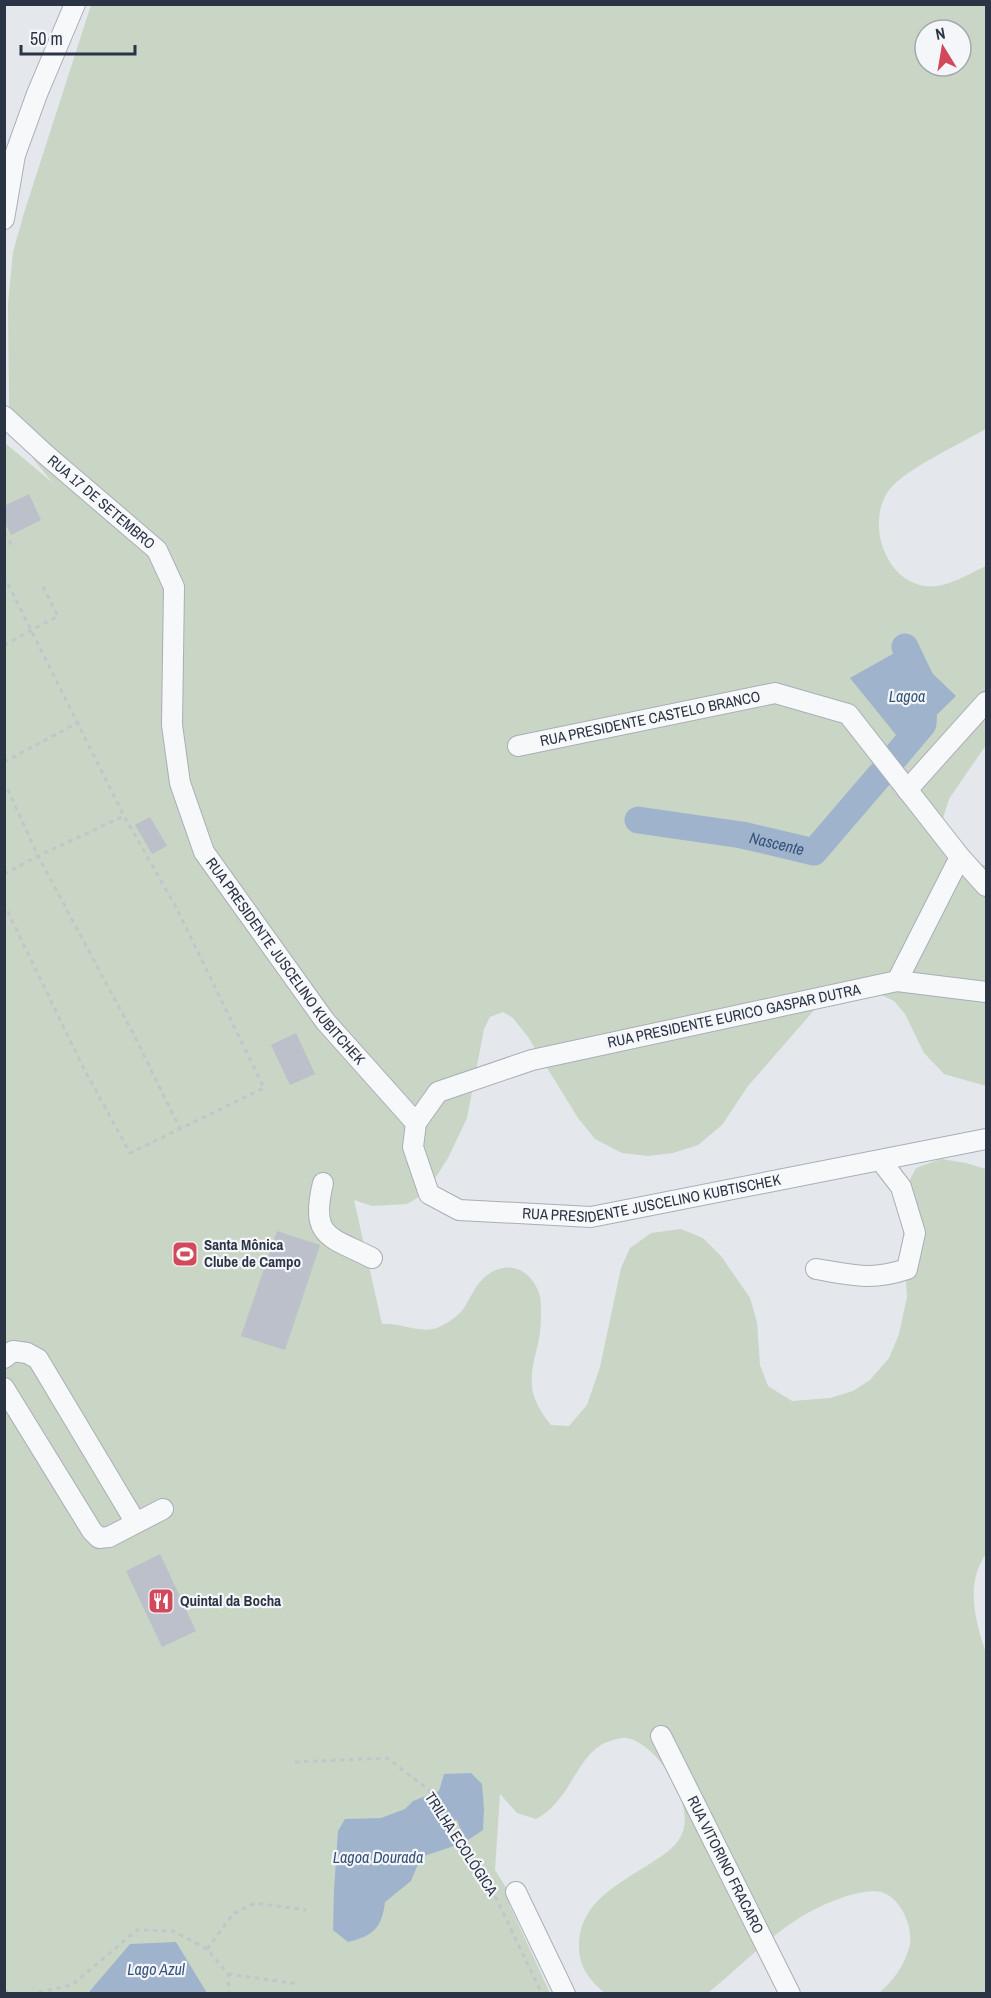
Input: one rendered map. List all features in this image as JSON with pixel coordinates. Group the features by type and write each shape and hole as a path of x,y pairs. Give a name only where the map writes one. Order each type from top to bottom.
{"street":[{"path":"4,219 10,151 75,4"},
{"name":"RUA 17 DE SETEMBRO","path":"4,416 156,550 174,587 172,725 180,783"},
{"name":"RUA PRESIDENTE CASTELO BRANCO","path":"518,746 775,693 848,714 960,857 987,886"},
{"path":"907,789 987,702"},
{"name":"RUA PRESIDENTE JUSCELINO KUBITCHEK","path":"180,783 204,852 325,1021 416,1123"},
{"path":"897,981 960,857"},
{"name":"RUA PRESIDENTE EURICO GASPAR DUTRA","path":"416,1123 438,1092 532,1060 897,981 987,992"},
{"name":"RUA PRESIDENTE JUSCELINO KUBTISCHEK","path":"416,1123 413,1147 429,1194 459,1210 591,1217 987,1139"},
{"path":"816,1269 886,1276 907,1269 915,1233 900,1187 881,1161"},
{"path":"322,1183 318,1202 319,1221 326,1234 372,1258"},
{"path":"4,1358 13,1352 27,1353 38,1359 136,1523"},
{"path":"4,1389 92,1531 99,1538 109,1537 163,1509"},
{"name":"RUA VITORINO FRACARO","path":"661,1736 790,1994"},
{"path":"516,1892 565,1994"}],"path":[{"path":"4,533 12,546"},
{"path":"4,576 124,816 177,907 264,1088 130,1153 83,1067 4,904"},
{"path":"4,645 58,616 42,585"},
{"path":"4,762 79,722"},
{"path":"4,782 38,856 135,1037 180,1129"},
{"path":"4,874 124,816"},
{"name":"TRILHA ECOLÓGICA","path":"295,1762 387,1758 429,1790 497,1900 542,1994"},
{"path":"207,1949 233,1914 255,1903 306,1910"},
{"path":"30,1994 72,1985 137,1930 173,1931 207,1949 228,1974 229,1994"},
{"path":"228,1974 298,1984"},
{"path":"4,1990 12,1994"}],"green space":[{"path":"91,5 986,5 986,429 920,465 897,482 889,490 882,503 879,533 883,548 899,573 925,586 941,585 957,580 986,566 986,745 949,799 943,818 948,842 974,864 986,865 986,1086 944,1074 924,1053 905,1014 894,1001 875,992 816,1008 748,1086 722,1125 698,1145 673,1153 648,1156 622,1153 595,1139 578,1118 528,1037 513,1018 503,1012 490,1017 484,1029 467,1118 448,1158 434,1180 417,1198 407,1204 372,1206 354,1200 382,1324 434,1329 460,1313 480,1282 495,1270 512,1268 527,1274 538,1290 541,1303 540,1329 532,1382 534,1395 551,1425 569,1426 587,1405 600,1367 621,1268 630,1248 651,1233 681,1229 703,1238 721,1256 750,1298 757,1322 760,1365 768,1386 792,1401 830,1398 853,1391 870,1380 889,1358 899,1334 907,1297 902,1215 904,1191 916,1168 941,1159 986,1169 986,1554 976,1577 974,1602 978,1628 986,1653 986,1993 879,1993 901,1967 909,1948 910,1932 905,1915 895,1900 881,1892 868,1891 811,1911 775,1935 708,1993 605,1993 589,1977 582,1965 579,1951 581,1928 594,1905 604,1895 672,1848 681,1836 685,1823 684,1809 672,1778 651,1752 639,1743 625,1738 603,1744 592,1752 556,1803 536,1819 517,1813 500,1794 495,1870 507,1889 510,1906 550,1993 5,1993 5,443 53,483 34,460 15,428 9,403 8,304 13,252"}],"water":[{"name":"Lagoa","path":"905,647 956,696 905,746 850,678"},
{"name":"Lagoa Dourada","path":"471,1773 482,1784 483,1830 468,1840 462,1834 457,1820 445,1823 454,1846 421,1857 411,1881 385,1902 384,1911 375,1930 364,1937 348,1942 333,1930 338,1831 345,1819 381,1818 405,1809 413,1801 439,1791 444,1774"},
{"name":"Lago Azul","path":"176,1942 207,1993 84,1993 89,1992 130,1944"}],"building":[{"path":"29,494 41,520 11,535 4,521 4,506"},
{"path":"150,817 167,846 152,854 135,825"},
{"path":"296,1033 315,1074 290,1085 271,1045"},
{"path":"277,1231 320,1245 285,1350 241,1336"},
{"name":"Quintal da Bocha","path":"160,1554 196,1631 162,1647 126,1571"}],"waterway":[{"name":"Nascente","path":"896,756 923,724 925,689 905,647"},
{"name":"Nascente","path":"638,820 742,835 814,852 880,775"}],"place":[{"name":"Santa Mônica Clube de Campo","path":"185,1254"},
{"name":"Quintal da Bocha","path":"161,1601"}]}
